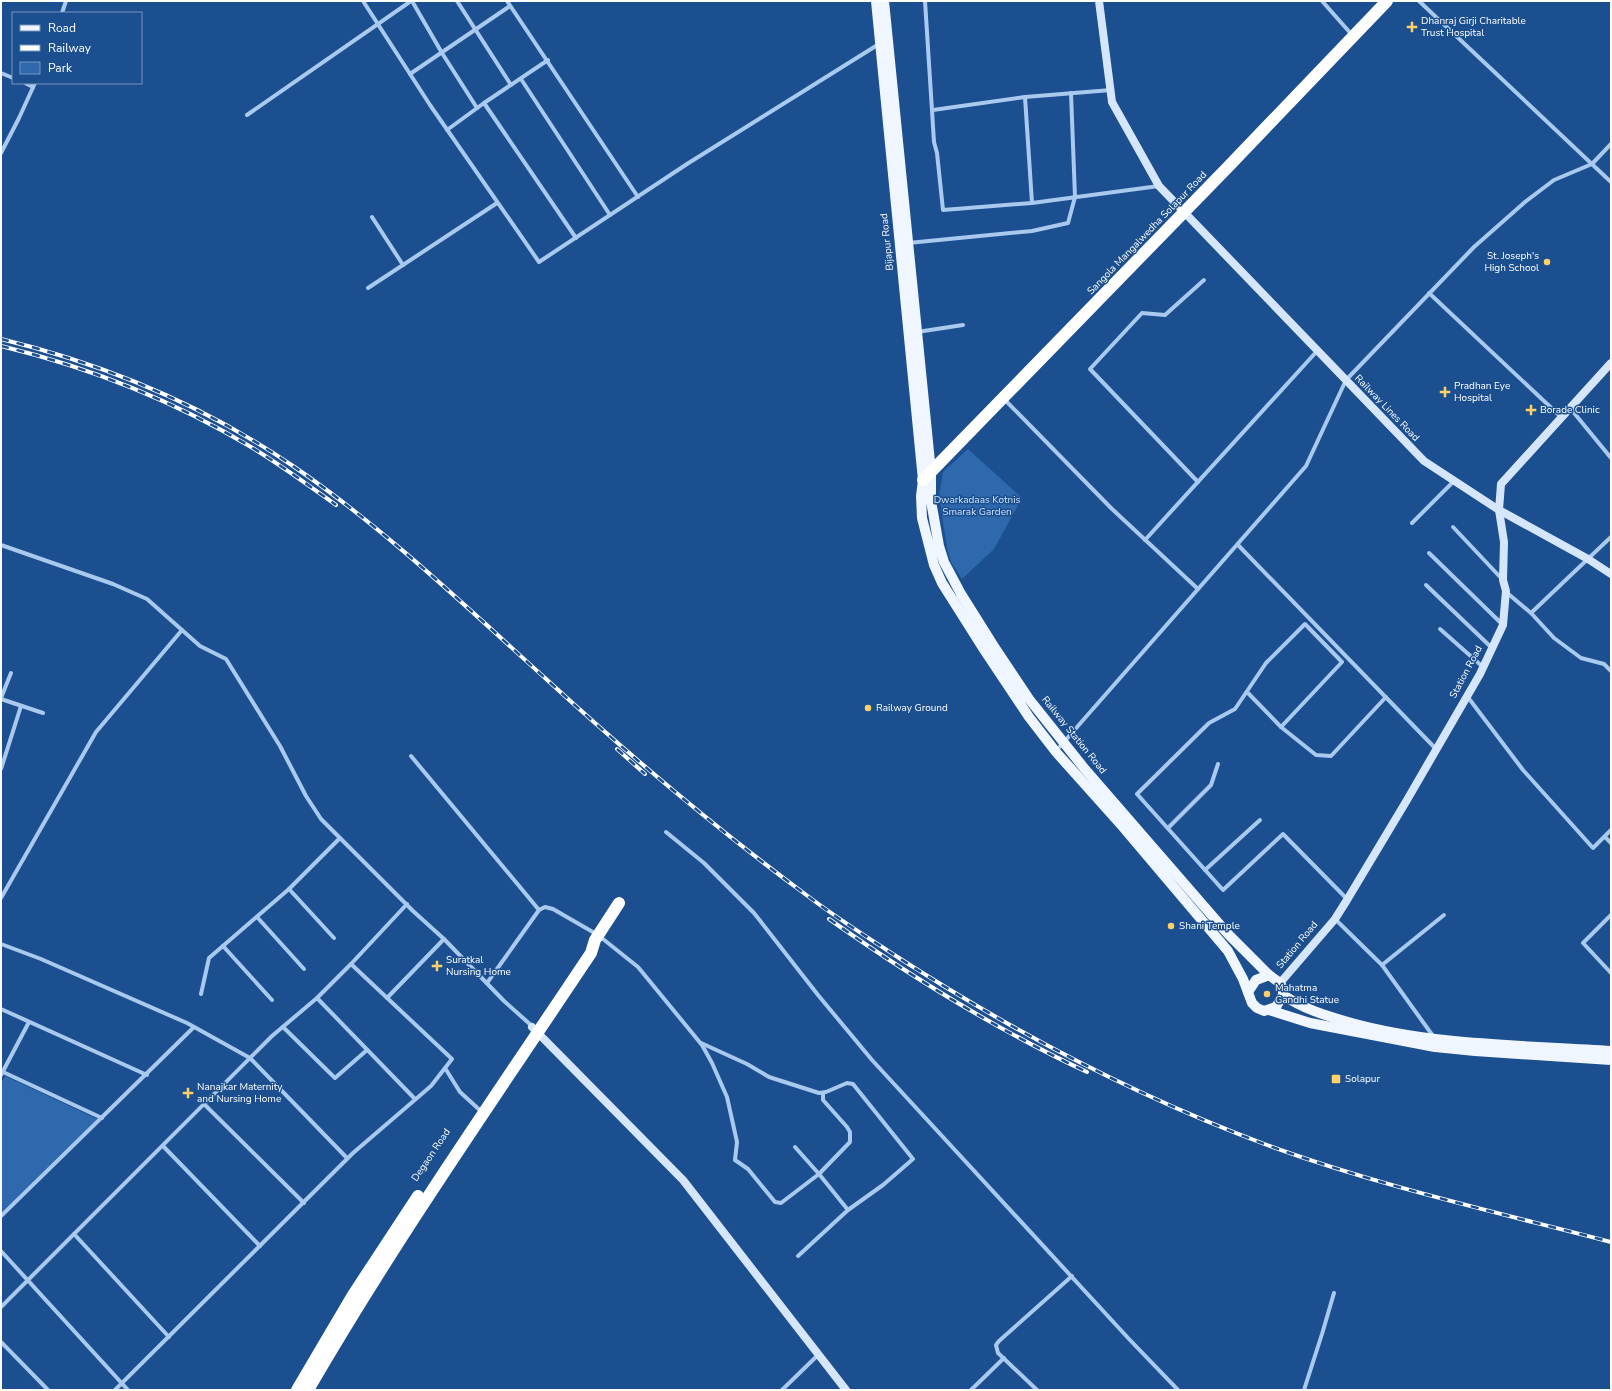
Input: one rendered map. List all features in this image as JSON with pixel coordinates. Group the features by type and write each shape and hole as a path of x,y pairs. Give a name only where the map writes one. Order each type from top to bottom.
{"highway":[{"name":"Sangola Mangalwedha Solapur Road","path":"927,476 1388,1"},
{"name":"Degaon Road","path":"297,1390 353,1295 480,1111 535,1029 586,948 597,938 619,903"},
{"name":"Degaon Road","path":"308,1390 361,1300 480,1111"}],"main road":[{"name":"Bijapur Road","path":"876,1 904,243 927,476"},
{"path":"884,1 904,243 917,332 927,476 921,496 922,518 934,565 942,583 1029,717 1056,752 1128,832 1228,951 1248,992 1250,1000 1255,1006 1264,1011 1269,1010 1310,1023 1435,1047 1611,1060"},
{"name":"Railway Lines Road","path":"1099,1 1112,102 1159,186 1424,461 1499,510 1588,559 1611,574"},
{"name":"Station Road","path":"1280,983 1335,919 1347,900 1467,696 1503,626 1506,591 1504,580 1504,542 1499,510 1501,484 1611,363"},
{"name":"Railway Station Road","path":"927,476 940,546 949,572 993,645 1029,699 1063,744 1228,934 1269,975"},
{"path":"1248,992 1256,980 1269,975 1280,983 1283,989 1283,995 1279,1004 1269,1010"},
{"path":"1283,995 1311,1011 1371,1028 1466,1043 1611,1051"},
{"path":"535,1029 683,1180 846,1390"}],"street":[{"path":"62,12 66,1"},
{"path":"363,1 447,130 539,262 638,197 880,44"},
{"path":"246,115 412,1 442,53 477,108"},
{"path":"457,1 511,85"},
{"path":"507,1 548,60 638,197"},
{"path":"925,1 934,142 937,153 943,210 1032,203 1159,186"},
{"path":"1322,1 1353,37"},
{"path":"1419,1 1611,182"},
{"path":"410,74 510,6"},
{"path":"447,130 548,60"},
{"path":"1,73 12,78"},
{"path":"521,79 610,215"},
{"path":"1,153 34,85"},
{"path":"933,110 1025,97 1111,90"},
{"path":"904,243 1032,230 1068,223 1075,198 1071,93"},
{"path":"1025,97 1032,203"},
{"path":"484,104 576,238"},
{"path":"1056,752 1306,466 1346,380 1474,247 1525,202 1554,180 1592,164 1611,144"},
{"path":"368,288 497,202"},
{"path":"372,217 403,265"},
{"path":"1198,482 1090,369 1142,313 1165,315 1204,280"},
{"path":"1429,293 1562,417"},
{"path":"917,332 963,325"},
{"path":"1145,540 1318,350"},
{"path":"1003,398 1111,508 1198,589"},
{"path":"1570,408 1611,458"},
{"path":"1412,523 1454,480"},
{"path":"1453,527 1504,580"},
{"path":"1531,613 1611,537"},
{"path":"1,545 113,584 147,599 200,646 226,659 280,746 306,796 321,819 535,1029"},
{"path":"1238,545 1436,749"},
{"path":"1429,553 1503,626"},
{"path":"1426,585 1492,648"},
{"path":"1506,591 1531,613 1554,638 1581,658 1604,664 1611,671"},
{"path":"1281,727 1342,662 1305,624 1266,663 1235,709 1209,723 1137,794 1224,890 1283,834 1347,900"},
{"path":"1440,629 1483,667"},
{"path":"1,898 96,732 182,630"},
{"path":"11,673 1,699 43,713"},
{"path":"1247,692 1281,727 1316,755 1331,756 1386,697"},
{"path":"1467,696 1523,770 1593,848 1611,830"},
{"path":"1,769 21,706"},
{"path":"411,756 538,910"},
{"path":"1168,828 1211,785 1218,764"},
{"path":"1206,870 1260,820"},
{"path":"666,832 704,863 754,914 872,1060 1152,1364 1178,1390"},
{"path":"1605,837 1611,843"},
{"path":"201,994 209,958 289,889 340,838"},
{"path":"289,889 334,938"},
{"path":"1,1307 250,1058 317,998 407,904"},
{"path":"487,983 538,910 545,907 553,909 638,967 700,1042 712,1062 726,1097 737,1142 735,1160 748,1169 774,1202 780,1204 819,1174 844,1150 850,1142 851,1137 847,1127 823,1100 822,1092"},
{"path":"1382,965 1444,915"},
{"path":"1611,915 1583,943 1611,973"},
{"path":"257,917 304,969"},
{"path":"1335,919 1382,965 1434,1038"},
{"path":"388,998 444,939"},
{"path":"1,944 104,986 194,1027 250,1058 347,1158"},
{"path":"223,946 272,1000"},
{"path":"115,1390 304,1203 347,1158 431,1086 452,1060 351,964"},
{"path":"317,998 415,1100"},
{"path":"1,1009 147,1075"},
{"path":"29,1022 2,1074 102,1118"},
{"path":"1,1216 147,1075 194,1027"},
{"path":"283,1027 335,1078 367,1050"},
{"path":"700,1042 747,1064 769,1077 819,1093 826,1092 847,1083 853,1084 913,1159 883,1185 848,1210 798,1256"},
{"path":"445,1068 460,1092 480,1111"},
{"path":"204,1104 304,1203"},
{"path":"163,1146 260,1246"},
{"path":"795,1147 848,1210"},
{"path":"74,1234 169,1337"},
{"path":"1,1251 128,1390"},
{"path":"1036,1390 996,1348 998,1341 1072,1276"},
{"path":"1304,1390 1334,1292"},
{"path":"1,1342 48,1390"},
{"path":"782,1390 818,1354"},
{"path":"971,1390 1004,1358"}],"green space":[{"name":"Dwarkadaas Kotnis Smarak Garden","path":"968,449 1022,498 994,549 962,579 951,562 947,548 939,496 943,472"},
{"path":"5,1076 97,1119 1,1213 1,1083"}],"railway":[{"path":"1,339 78,361 153,389 225,424 293,466 327,490 391,541 640,762 771,869 851,927 987,1012 1124,1084 1171,1106 1267,1145 1309,1160 1395,1186 1611,1242"},
{"path":"1,346 66,364 161,400 222,430 251,447 336,505"},
{"path":"617,749 645,774"},
{"path":"829,919 922,981 987,1020 1053,1056 1087,1072"}],"place":[{"name":"Dhanraj Girji Charitable Trust Hospital","path":"1412,27"},
{"name":"St. Joseph's High School","path":"1547,262"},
{"name":"Pradhan Eye Hospital","path":"1445,392"},
{"name":"Borade Clinic","path":"1531,410"},
{"name":"Railway Ground","path":"868,708"},
{"name":"Shani Temple","path":"1171,926"},
{"name":"Suratkal Nursing Home","path":"437,966"},
{"name":"Mahatma Gandhi Statue","path":"1267,994"},
{"name":"Solapur","path":"1336,1079"},
{"name":"Nanajkar Maternity and Nursing Home","path":"188,1093"}]}
